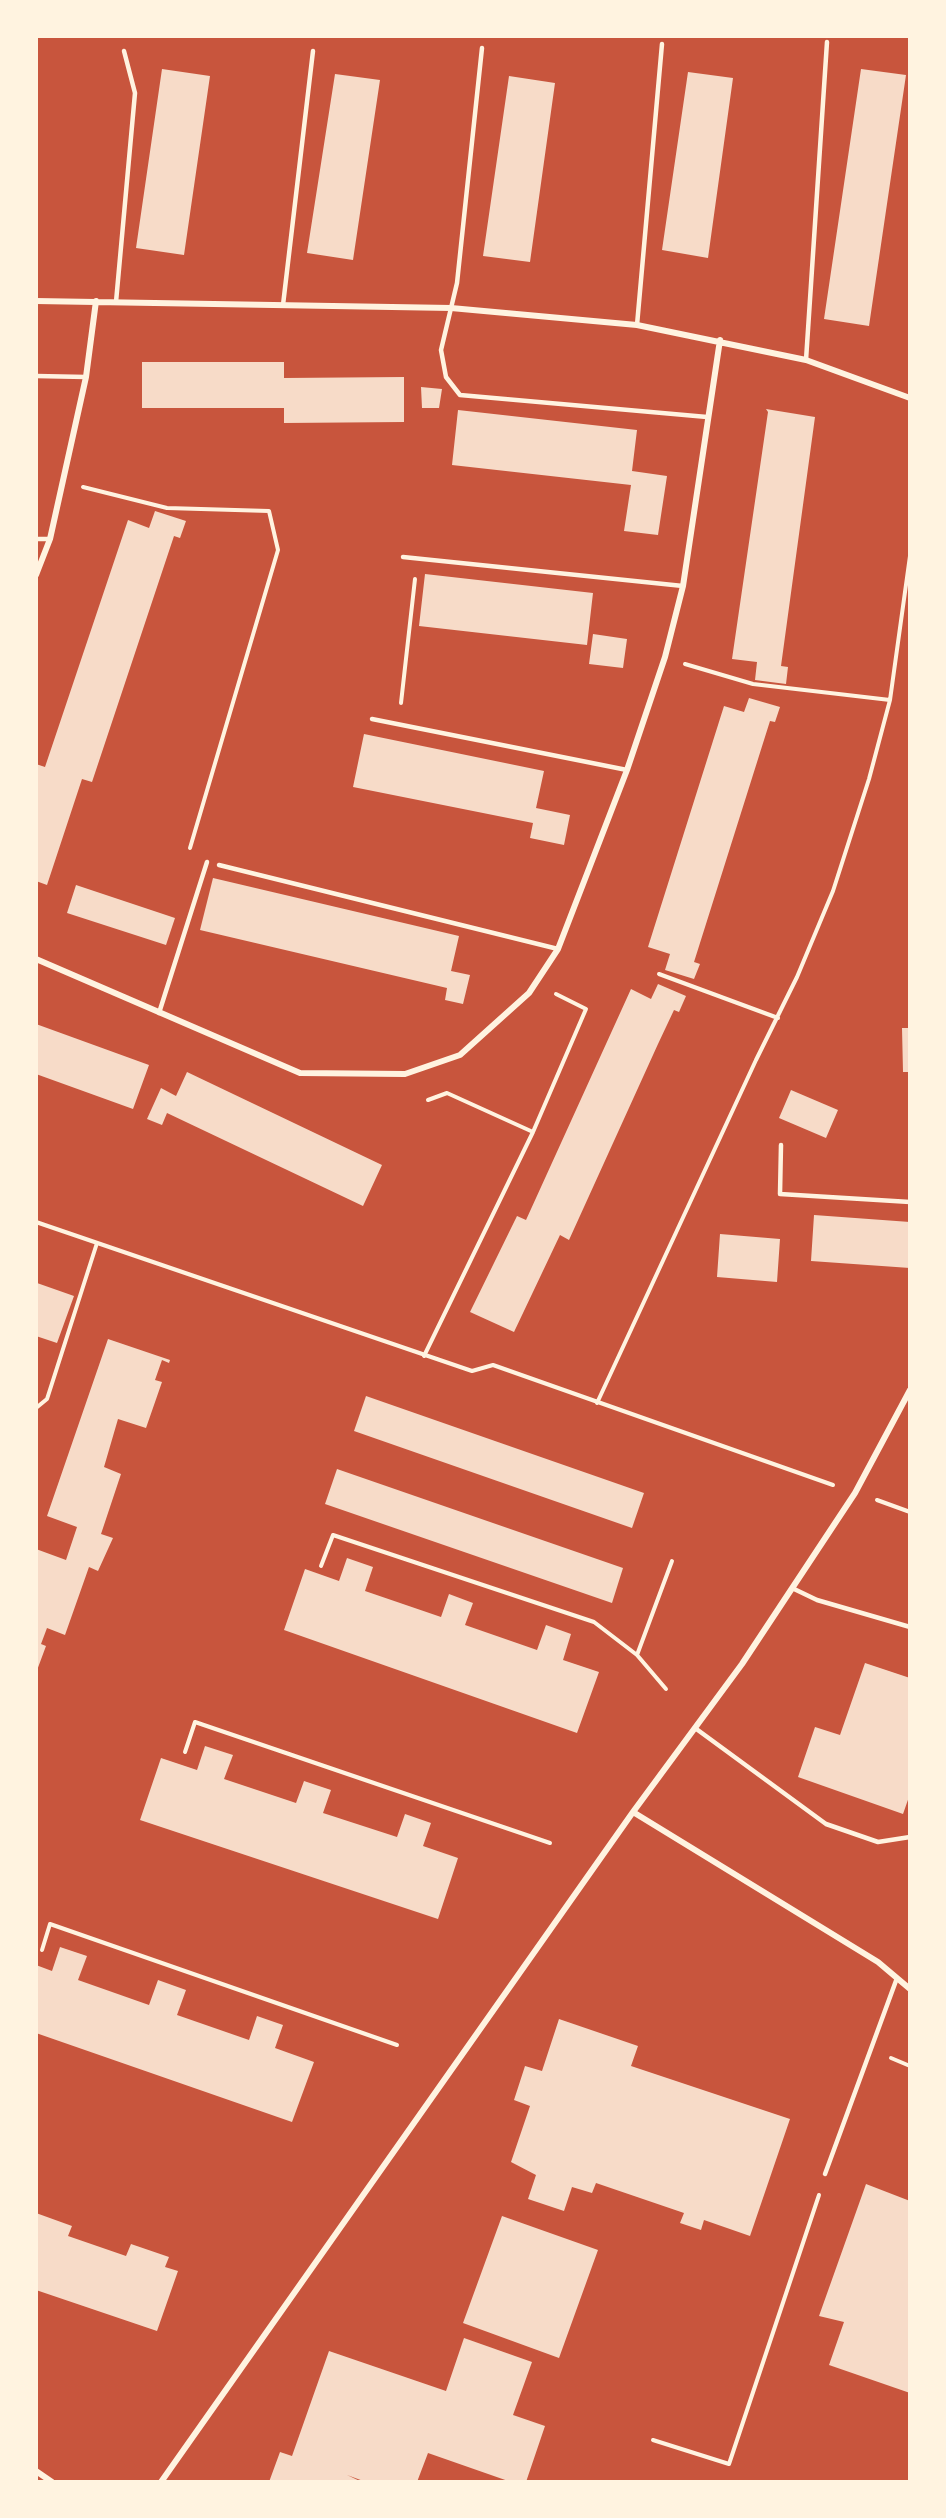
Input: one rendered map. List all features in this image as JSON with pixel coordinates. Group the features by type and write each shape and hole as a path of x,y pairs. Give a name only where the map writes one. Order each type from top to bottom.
{"street":[{"path":"36,301 451,308 637,325 720,340 806,360 910,398"},
{"path":"36,575 50,538 86,376 96,301"},
{"path":"36,959 300,1073 405,1074 460,1055 529,993 558,949 627,770 665,657 683,586 720,340"},
{"path":"161,2482 332,2236 633,1812 742,1664 855,1492 910,1390"},
{"path":"633,1812 878,1962 910,1989"},
{"path":"36,2471 52,2482"}],"lane":[{"path":"806,360 827,42"},
{"path":"637,325 662,44"},
{"path":"482,48 458,283 441,350 446,377 460,395 707,417"},
{"path":"116,302 135,93 124,51"},
{"path":"283,305 313,51"},
{"path":"36,376 86,376"},
{"path":"36,538 50,538"},
{"path":"403,557 683,586"},
{"path":"372,719 627,770"},
{"path":"159,1013 207,862"},
{"path":"219,865 558,949"},
{"path":"781,1145 780,1194 910,1202"},
{"path":"792,1588 817,1600 910,1627"},
{"path":"695,1728 826,1824 878,1842 910,1838"},
{"path":"825,2174 897,1978"}],"path":[{"path":"62,481 167,508 269,511 278,550 187,856"},
{"path":"597,1403 756,1060 778,1018 832,891 869,779 890,700 910,556"},
{"path":"399,724 417,558"},
{"path":"665,657 753,684 890,700"},
{"path":"659,975 778,1018"},
{"path":"424,1356 533,1132 586,1009 536,982"},
{"path":"428,1100 447,1093 533,1132"},
{"path":"36,1222 472,1371 494,1365 910,1512"},
{"path":"36,1408 47,1399 97,1243"},
{"path":"321,1566 333,1535 594,1622 637,1655 666,1689"},
{"path":"637,1655 672,1561"},
{"path":"185,1752 195,1722 550,1843"},
{"path":"42,1950 50,1924 396,2045"},
{"path":"653,2440 729,2464 825,2174"}],"building":[{"path":"162,69 210,76 184,255 136,248"},
{"path":"861,69 906,75 869,326 824,319"},
{"path":"688,72 733,78 708,258 662,250"},
{"path":"335,74 380,80 353,260 307,253"},
{"path":"509,76 555,83 530,262 483,256"},
{"path":"142,362 284,362 284,378 404,377 404,422 284,423 284,408 142,408"},
{"path":"421,387 442,389 439,408 422,408"},
{"path":"766,409 815,417 781,666 788,667 786,684 755,680 757,662 732,659 768,412"},
{"path":"458,410 637,430 632,471 667,476 658,535 624,531 631,485 452,465"},
{"path":"155,511 186,521 180,538 174,536 92,782 82,779 47,885 36,881 36,764 45,767 128,520 149,528"},
{"path":"425,574 593,593 587,645 419,626"},
{"path":"593,634 627,639 623,668 589,664"},
{"path":"749,698 780,707 775,722 770,721 694,962 700,964 694,979 665,970 670,954 648,947 724,706 744,712"},
{"path":"364,734 544,771 536,808 570,815 564,845 530,838 533,823 353,787"},
{"path":"213,878 459,936 451,971 470,975 463,1004 445,1000 447,988 200,930"},
{"path":"76,885 175,918 166,945 67,913"},
{"path":"658,984 686,996 679,1012 674,1010 569,1240 560,1235 514,1332 470,1312 517,1216 526,1220 631,989 651,999"},
{"path":"36,1024 149,1065 133,1109 36,1074"},
{"path":"902,1028 910,1028 910,1072 903,1072"},
{"path":"187,1072 382,1165 363,1206 167,1113 162,1125 147,1119 161,1088 176,1096"},
{"path":"791,1090 838,1110 826,1138 779,1118"},
{"path":"814,1215 910,1222 910,1268 811,1261"},
{"path":"720,1234 780,1239 777,1282 717,1277"},
{"path":"37,1283 74,1296 57,1343 36,1336"},
{"path":"108,1339 170,1360 169,1363 162,1360 155,1380 162,1382 146,1428 118,1419 104,1467 121,1474 101,1534 113,1538 98,1571 89,1567 65,1635 47,1628 41,1644 46,1646 36,1673 36,1549 66,1560 77,1527 47,1516"},
{"path":"366,1396 644,1493 632,1528 354,1431"},
{"path":"337,1469 623,1568 612,1603 325,1504"},
{"path":"347,1558 373,1567 365,1591 441,1617 449,1594 473,1603 465,1625 537,1650 546,1625 571,1634 563,1660 599,1672 577,1733 284,1630 305,1569 339,1581"},
{"path":"865,1663 910,1678 910,1794 903,1814 798,1777 815,1727 840,1735"},
{"path":"205,1746 233,1755 224,1779 296,1803 304,1781 331,1790 323,1813 397,1837 405,1814 431,1823 423,1846 458,1858 438,1919 140,1820 161,1758 197,1770"},
{"path":"60,1947 87,1956 78,1980 149,2005 158,1980 186,1990 177,2015 249,2040 257,2016 283,2025 275,2048 314,2062 292,2122 36,2033 36,1965 52,1971"},
{"path":"559,2019 638,2046 631,2066 790,2119 750,2236 704,2220 701,2230 680,2223 684,2213 596,2183 592,2193 572,2187 564,2211 528,2199 536,2175 511,2162 530,2106 514,2100 525,2066 542,2071"},
{"path":"866,2184 910,2201 910,2393 829,2365 844,2322 819,2316"},
{"path":"36,2213 72,2226 68,2236 126,2256 131,2244 169,2257 165,2267 178,2271 157,2331 36,2290"},
{"path":"502,2216 598,2250 559,2358 463,2323"},
{"path":"464,2338 532,2362 513,2415 545,2426 526,2482 511,2482 428,2453 417,2482 366,2482 347,2475 362,2482 269,2482 280,2452 292,2456 329,2351 446,2391"}]}
